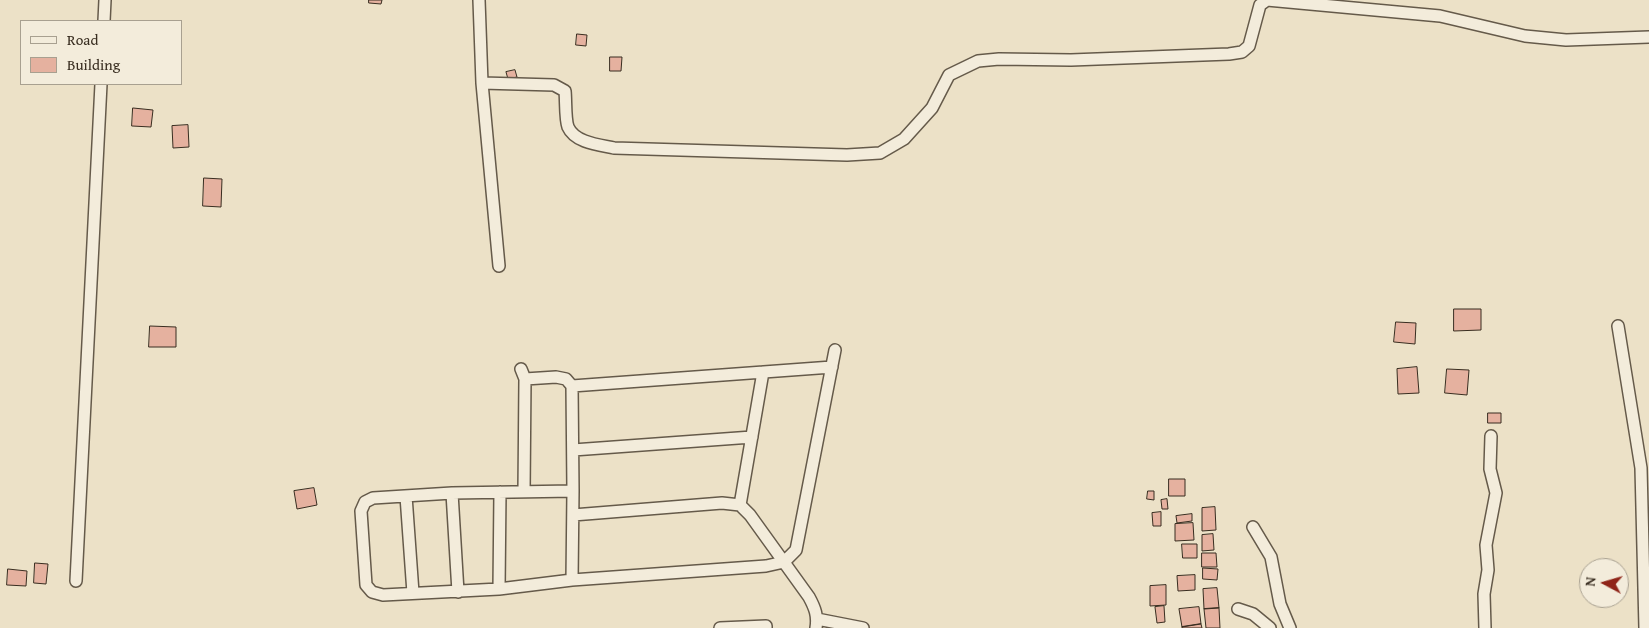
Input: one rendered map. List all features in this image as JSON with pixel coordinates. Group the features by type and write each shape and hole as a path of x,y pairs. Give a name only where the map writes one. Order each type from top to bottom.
{"street":[{"path":"104,20 105,0"},
{"path":"479,0 482,83 498,266"},
{"path":"482,83 554,85 565,91 568,126 573,134 582,140 614,148 847,155 880,153 904,138 932,108 949,75 978,61 999,59 1071,60 1242,52 1249,46 1260,5 1267,0 1440,16 1525,36 1566,40 1649,37"},
{"path":"76,581 101,85"},
{"path":"1618,326 1641,468 1645,628"},
{"path":"573,491 452,493 372,498 365,502 361,511 366,585 372,592 382,595 458,592 572,580 766,566 784,562 796,550 835,350"},
{"path":"572,386 832,367"},
{"path":"740,506 763,372"},
{"path":"524,492 523,374 566,379 572,386 572,580"},
{"path":"1485,628 1484,594 1488,570 1486,544 1496,493 1490,469 1492,436"},
{"path":"573,450 752,437"},
{"path":"498,589 500,492"},
{"path":"452,493 458,592"},
{"path":"406,496 413,593"},
{"path":"573,515 722,503 740,506 750,515 809,597 815,608 817,623 863,628"},
{"path":"1253,527 1272,557 1280,604 1290,628"},
{"path":"1238,609 1253,614 1270,628"},
{"path":"720,628 766,626 766,628"}],"building":[{"path":"369,0 382,0 381,4 369,3"},
{"path":"577,34 587,35 586,46 576,45"},
{"path":"610,57 622,57 621,71 610,71"},
{"path":"515,70 517,77 508,79 506,72"},
{"path":"133,108 153,110 151,127 132,126"},
{"path":"188,125 189,147 173,148 172,126"},
{"path":"204,178 222,179 221,207 203,206"},
{"path":"1454,309 1481,309 1481,330 1454,331"},
{"path":"1396,322 1416,323 1415,344 1394,342"},
{"path":"150,326 176,327 176,347 149,347"},
{"path":"1417,367 1419,393 1398,394 1397,369"},
{"path":"1447,369 1469,370 1467,395 1445,393"},
{"path":"1488,413 1501,413 1501,423 1488,423"},
{"path":"1169,479 1185,479 1185,496 1169,496"},
{"path":"314,488 317,505 297,509 294,491"},
{"path":"1148,491 1154,491 1154,500 1147,499"},
{"path":"1167,499 1168,509 1162,509 1161,500"},
{"path":"1215,507 1216,530 1202,531 1202,508"},
{"path":"1161,512 1161,526 1153,526 1152,513"},
{"path":"1192,514 1192,521 1177,523 1176,516"},
{"path":"1193,523 1194,540 1175,541 1175,524"},
{"path":"1213,534 1214,550 1202,551 1202,535"},
{"path":"1182,544 1197,544 1197,558 1183,558"},
{"path":"1202,553 1216,553 1217,567 1202,567"},
{"path":"35,563 48,564 46,584 34,583"},
{"path":"1203,568 1218,569 1217,580 1203,579"},
{"path":"8,569 27,571 26,586 7,585"},
{"path":"1195,575 1195,590 1178,591 1177,576"},
{"path":"1166,585 1166,605 1150,606 1150,586"},
{"path":"1217,588 1219,608 1204,609 1203,589"},
{"path":"1164,606 1165,622 1157,623 1155,607"},
{"path":"1199,607 1201,624 1182,627 1179,609"},
{"path":"1219,608 1220,628 1206,628 1204,609"},
{"path":"1201,624 1202,628 1182,628 1182,627"}]}
